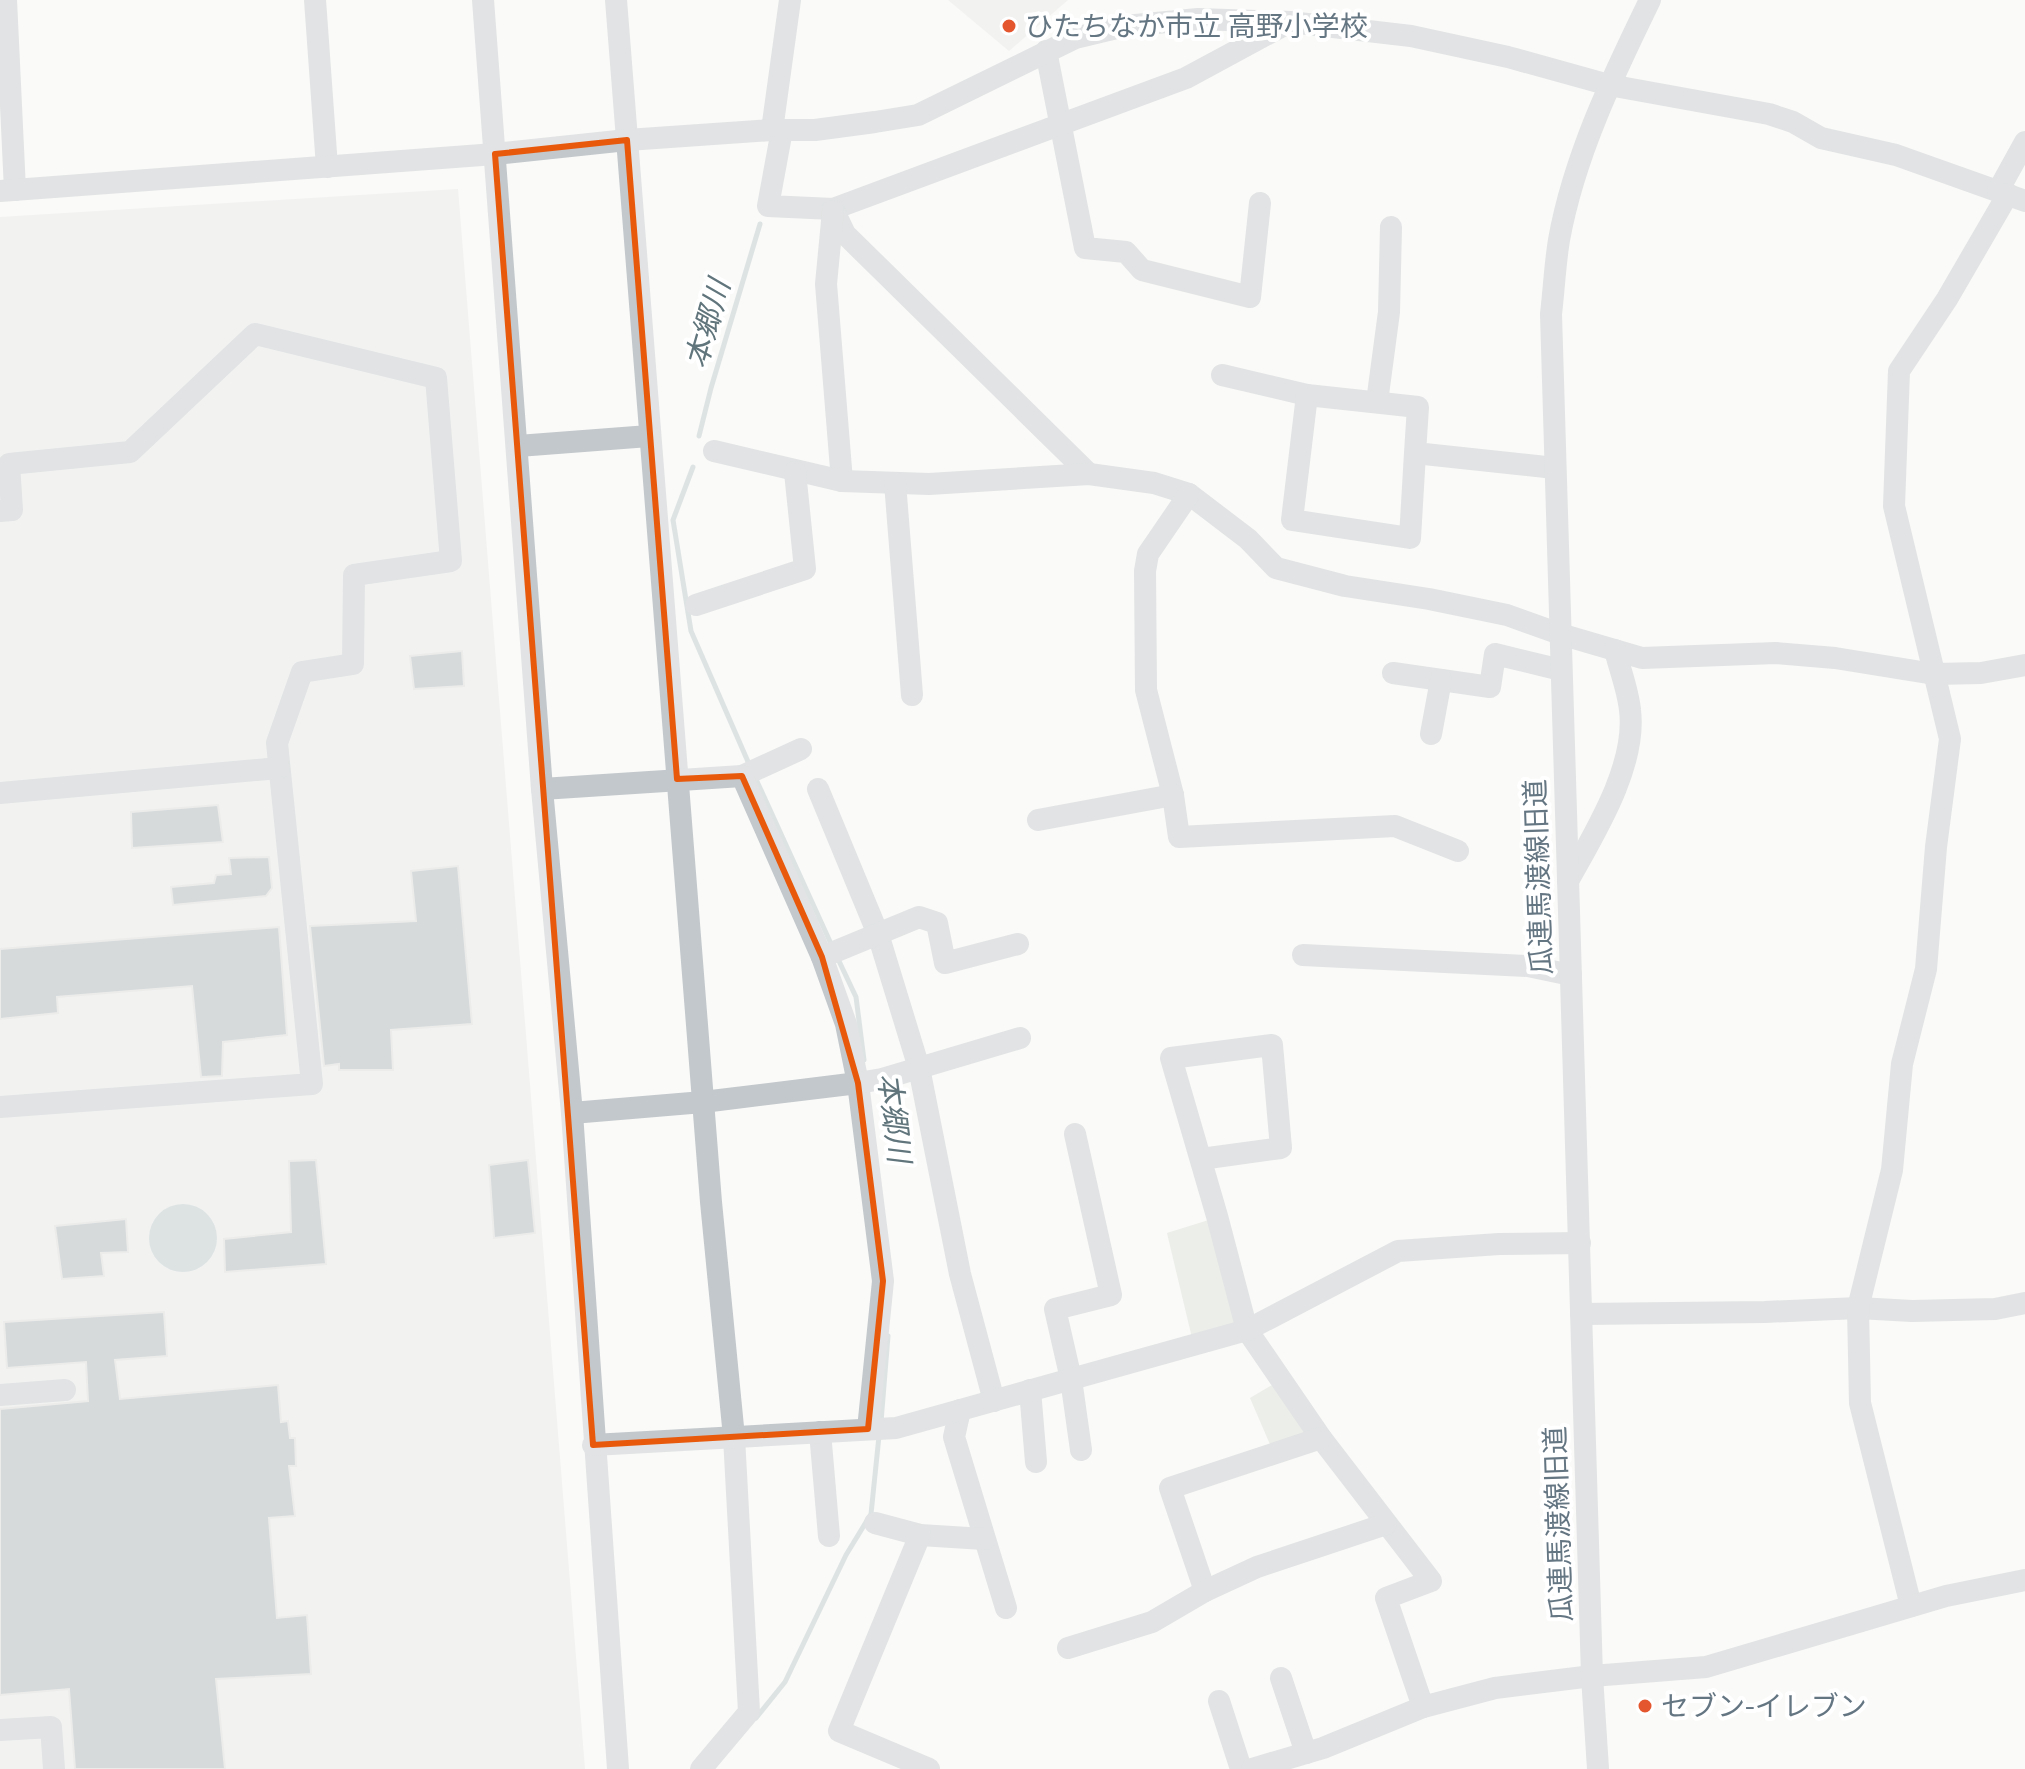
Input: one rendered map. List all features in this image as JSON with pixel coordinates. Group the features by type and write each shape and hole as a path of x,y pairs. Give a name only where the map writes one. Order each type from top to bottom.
{"street":[{"path":"6,0 7,191 495,154 627,140 815,130 918,115 1075,38 1125,26 1198,19 1290,22 1411,36 1508,57 1609,85 1769,114 1793,122 1821,138 1896,155 2010,195"},
{"path":"315,0 327,167"},
{"path":"483,0 542,789 572,1113 618,1769"},
{"path":"616,0 703,1102 734,1437 749,1712 701,1769"},
{"path":"790,0 768,206 833,209 1186,78 1290,22"},
{"name":"瓜連馬渡線旧道","path":"1598,1769 1592,1676 1551,314 1559,240 1578,171 1609,85 1650,0"},
{"path":"1046,51 1085,248 1126,252 1142,270 1250,297 1260,203"},
{"path":"1911,1606 1860,1403 1858,1308 1892,1170 1902,1064 1926,969 1936,847 1950,739 1894,506 1899,371 2010,195 2025,142"},
{"path":"833,209 845,234 1089,474"},
{"path":"833,209 826,284 842,481"},
{"path":"1377,402 1389,312 1391,227"},
{"path":"0,511 12,510 9,464 130,452 255,334 436,378 451,561 354,575 353,664 302,672 277,743 312,1084 0,1107"},
{"path":"1222,375 1307,395 1418,407 1410,538 1292,520 1307,395"},
{"path":"518,446 649,436"},
{"path":"714,451 842,481 929,484 1089,474 1154,483 1189,494 1248,539 1276,568 1345,586 1507,615 1642,658 1776,653 1835,658 1934,674 1981,673 2025,665"},
{"path":"1415,453 1555,468"},
{"path":"696,605 805,569 795,472"},
{"path":"895,483 912,695"},
{"path":"1189,494 1148,554 1145,571 1146,690 1173,795 1179,837 1395,826 1458,851"},
{"path":"1568,881 1607,811 1626,754 1630,712 1615,650"},
{"path":"1393,673 1490,687 1495,654 1561,670"},
{"path":"1431,734 1441,680"},
{"path":"542,789 742,776 801,749"},
{"path":"0,793 279,768"},
{"path":"742,776 822,957 846,1024 858,1083 883,1281 868,1429"},
{"path":"818,789 878,934 919,1068 960,1274 994,1401"},
{"path":"1038,820 1173,795"},
{"path":"822,957 919,917 937,923 945,963 1018,944"},
{"path":"1303,955 1528,966 1571,975"},
{"path":"572,1113 703,1102 882,1079 1020,1038"},
{"path":"1201,1159 1281,1148 1272,1045 1171,1058 1247,1330 1321,1438 1431,1581 1386,1598 1423,1707"},
{"path":"1075,1134 1111,1295 1055,1309 1071,1379 1081,1450"},
{"path":"593,1445 896,1428 1247,1330 1398,1251 1499,1244 1580,1243"},
{"path":"1581,1314 1858,1308 1912,1311 1981,1309 2025,1303"},
{"path":"0,1395 65,1390"},
{"path":"1030,1390 1036,1462"},
{"path":"960,1410 954,1437 1006,1608"},
{"path":"820,1432 829,1536"},
{"path":"1205,1591 1170,1488 1321,1438"},
{"path":"875,1523 920,1535 984,1539"},
{"path":"1068,1648 1152,1622 1205,1591 1257,1567 1386,1524"},
{"path":"920,1535 839,1731 929,1769"},
{"path":"1252,1769 1306,1753 1423,1707 1495,1688 1706,1667 1911,1606 2025,1580"},
{"path":"1281,1678 1306,1753"},
{"path":"1219,1701 1241,1769"},
{"path":"0,1730 51,1727 54,1769"}],"highlighted area":[{"path":"627,140 677,779 742,776 822,957 858,1083 883,1281 868,1429 593,1445 495,154"}],"shaded area":[{"name":"ひたちなか市立 高野小学校","path":"948,0 1068,0 1009,51"},
{"path":"458,189 585,1769 0,1769 0,217"},
{"path":"176,1204 190,1204 202,1209 212,1219 217,1238 212,1257 202,1267 190,1272 176,1272 164,1267 154,1257 149,1245 149,1231 154,1219 164,1209"},
{"path":"1212,1219 1242,1326 1193,1342 1167,1233"},
{"path":"1279,1381 1314,1433 1272,1449 1250,1398"}],"building":[{"path":"462,651 464,686 414,689 410,656"},
{"path":"218,805 223,842 132,848 131,812"},
{"path":"269,857 272,888 266,896 173,905 171,887 214,883 216,875 231,874 229,858"},
{"path":"458,866 472,1024 391,1030 393,1070 339,1070 339,1064 324,1066 310,926 416,921 411,871"},
{"path":"279,927 287,1035 223,1042 222,1076 201,1077 192,986 57,997 58,1013 0,1019 0,949"},
{"path":"316,1160 326,1264 225,1272 224,1239 291,1232 289,1161"},
{"path":"528,1160 535,1233 494,1238 489,1165"},
{"path":"126,1219 128,1252 101,1253 104,1276 62,1279 55,1226"},
{"path":"164,1312 167,1356 115,1360 120,1399 278,1385 281,1422 288,1421 290,1438 295,1438 296,1466 289,1466 295,1516 269,1518 277,1618 307,1615 311,1674 216,1679 225,1769 75,1769 69,1689 0,1695 0,1409 88,1401 86,1362 7,1368 4,1322"}],"waterway":[{"name":"本郷川","path":"699,436 760,224"},
{"name":"本郷川","path":"693,467 673,520 691,631 749,764"},
{"name":"本郷川","path":"755,777 832,946"},
{"name":"本郷川","path":"838,959 856,997 864,1060"},
{"name":"本郷川","path":"881,1422 888,1336"},
{"name":"本郷川","path":"756,1718 785,1682 846,1555 871,1514 879,1436"}],"place":[{"name":"ひたちなか市立 高野小学校","path":"1009,26"},
{"name":"セブン-イレブン","path":"1645,1706"}]}
